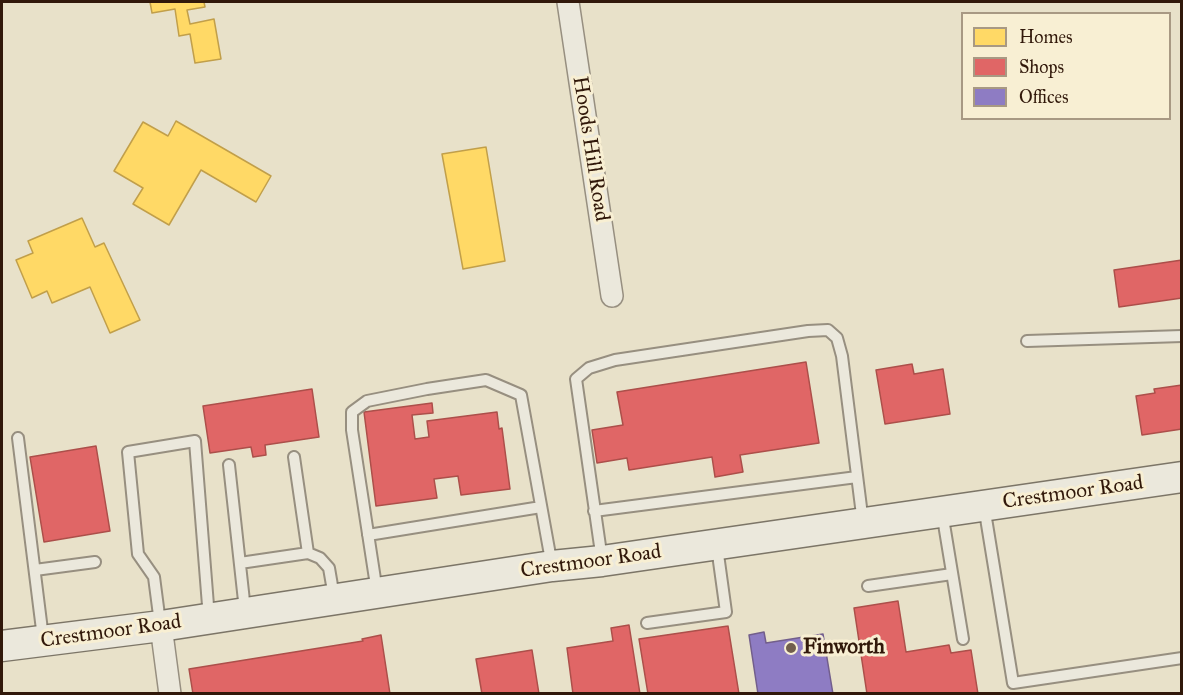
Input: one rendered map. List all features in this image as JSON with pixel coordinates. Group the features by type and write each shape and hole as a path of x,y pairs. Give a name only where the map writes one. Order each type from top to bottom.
{"street":[{"name":"Hoods Hill Road","path":"568,2 612,296"},
{"name":"Crestmoor Road","path":"2,645 161,626 552,566 602,561 1182,477"},
{"path":"161,626 170,693"}],"lane":[{"path":"602,561 576,379 589,368 615,360 808,331 828,330 837,338 842,356 863,523"},
{"path":"1027,340 1182,336"},
{"path":"377,594 352,430 352,412 367,401 427,388 486,380 521,395 552,566"},
{"path":"18,438 44,641"},
{"path":"161,626 154,578 138,554 128,452 195,441 209,619"},
{"path":"294,457 308,553"},
{"path":"229,465 245,613"},
{"path":"594,511 857,477"},
{"path":"984,506 1013,683 1182,658"},
{"path":"368,535 541,507"},
{"path":"942,512 963,639"},
{"path":"647,623 726,612 716,544"},
{"path":"240,563 308,553 320,558 329,568 334,600"},
{"path":"35,570 95,562"},
{"path":"868,586 952,574"}],"building: Homes":[{"path":"150,2 204,2 205,7 187,10 190,24 214,19 221,59 195,63 190,34 179,36 175,9 152,13"},
{"path":"176,121 271,176 256,202 201,170 169,225 133,204 143,188 114,171 143,122 168,136"},
{"path":"486,147 505,261 463,269 442,154"},
{"path":"82,218 95,247 104,243 140,320 110,333 90,287 52,303 47,291 32,298 16,260 33,253 28,241"}],"building: Shops":[{"path":"1182,260 1182,298 1119,307 1114,270"},
{"path":"806,362 819,443 740,455 743,472 715,477 712,457 629,470 627,458 597,463 592,430 623,425 617,392"},
{"path":"912,364 914,374 943,369 950,414 885,424 876,370"},
{"path":"1182,385 1182,429 1142,435 1136,396 1155,393 1154,389"},
{"path":"312,389 319,437 265,445 266,455 253,457 251,447 210,453 203,406"},
{"path":"432,403 433,413 412,415 415,439 429,437 427,421 497,412 499,429 502,428 510,489 461,495 458,476 434,479 437,498 376,506 364,412"},
{"path":"96,446 110,531 44,542 30,457"},
{"path":"898,601 906,652 949,645 951,653 971,650 978,694 867,694 854,608"},
{"path":"629,625 640,694 573,694 567,648 613,641 611,628"},
{"path":"728,626 739,694 648,694 639,639"},
{"path":"381,635 390,694 193,694 189,669 363,641 362,639"},
{"path":"532,650 539,694 482,694 476,659"}],"building: Offices":[{"path":"764,632 766,643 823,634 833,694 758,694 749,635"}],"place":[{"name":"Finworth","path":"791,648"}]}
